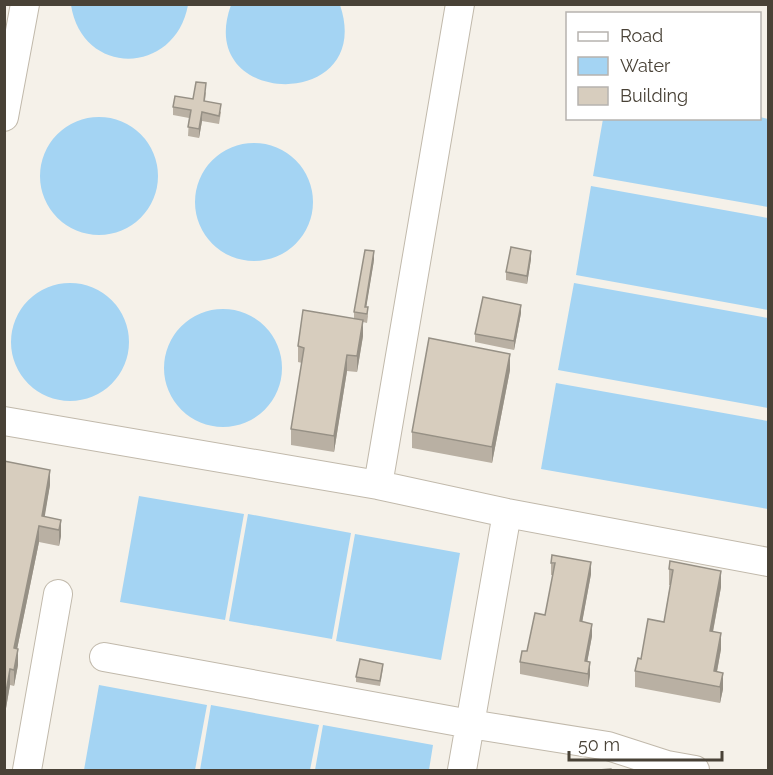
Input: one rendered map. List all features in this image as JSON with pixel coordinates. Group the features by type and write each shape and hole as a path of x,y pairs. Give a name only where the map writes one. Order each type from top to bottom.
{"lane":[{"path":"4,117 25,4"},
{"path":"378,485 459,4"},
{"path":"4,421 378,485 507,513 768,562"},
{"path":"462,771 507,513"},
{"path":"27,771 58,594"},
{"path":"104,657 470,724 608,746 667,765 695,771"}],"water":[{"path":"71,4 188,5 180,28 166,45 148,55 129,59 109,55 92,45 79,29"},
{"path":"231,5 340,5 344,40 333,65 311,79 285,84 258,79 237,64 226,39"},
{"path":"99,117 122,122 141,134 153,153 158,176 153,199 141,218 122,230 99,235 76,230 57,218 45,199 40,176 45,153 57,134 76,122"},
{"path":"768,119 768,207 593,176 603,120"},
{"path":"254,143 277,148 296,160 308,179 313,202 308,225 296,244 277,256 254,261 231,256 212,244 200,225 195,202 200,179 212,160 231,148"},
{"path":"591,186 768,218 768,310 576,275"},
{"path":"70,283 93,288 112,300 124,319 129,342 124,365 112,384 93,396 70,401 47,396 28,384 16,365 11,342 16,319 28,300 47,288"},
{"path":"574,283 768,318 768,408 558,370"},
{"path":"223,309 246,314 265,326 277,345 282,368 277,391 265,410 246,422 223,427 200,422 181,410 169,391 164,368 169,345 181,326 200,314"},
{"path":"556,383 768,421 768,509 541,469"},
{"path":"139,496 244,514 225,620 120,602"},
{"path":"248,514 351,533 332,639 229,621"},
{"path":"355,534 460,553 441,660 336,641"},
{"path":"99,685 207,705 195,770 84,770"},
{"path":"211,705 319,725 310,770 200,770"},
{"path":"323,725 433,745 429,770 315,770"}],"building":[{"path":"196,82 206,83 204,101 221,104 219,116 202,112 199,129 188,127 191,110 173,107 175,96 193,99"},
{"path":"511,247 531,251 527,276 506,272"},
{"path":"365,250 374,251 365,307 368,307 367,314 354,312"},
{"path":"483,297 521,305 514,341 475,334"},
{"path":"303,310 363,320 357,356 347,355 334,436 291,429 304,348 298,346"},
{"path":"429,338 510,354 492,447 412,432"},
{"path":"4,461 50,470 42,516 61,520 59,530 39,526 14,648 18,649 14,670 10,669 5,698"},
{"path":"552,555 591,562 580,621 592,624 585,661 590,662 588,674 520,662 522,651 527,651 535,613 545,615 555,563 551,563"},
{"path":"670,561 721,571 710,631 721,633 714,671 723,673 720,687 635,671 638,658 641,659 648,619 664,622 673,570 669,569"},
{"path":"360,659 383,664 380,681 356,677"},
{"path":"611,769 614,771 586,771"}]}
